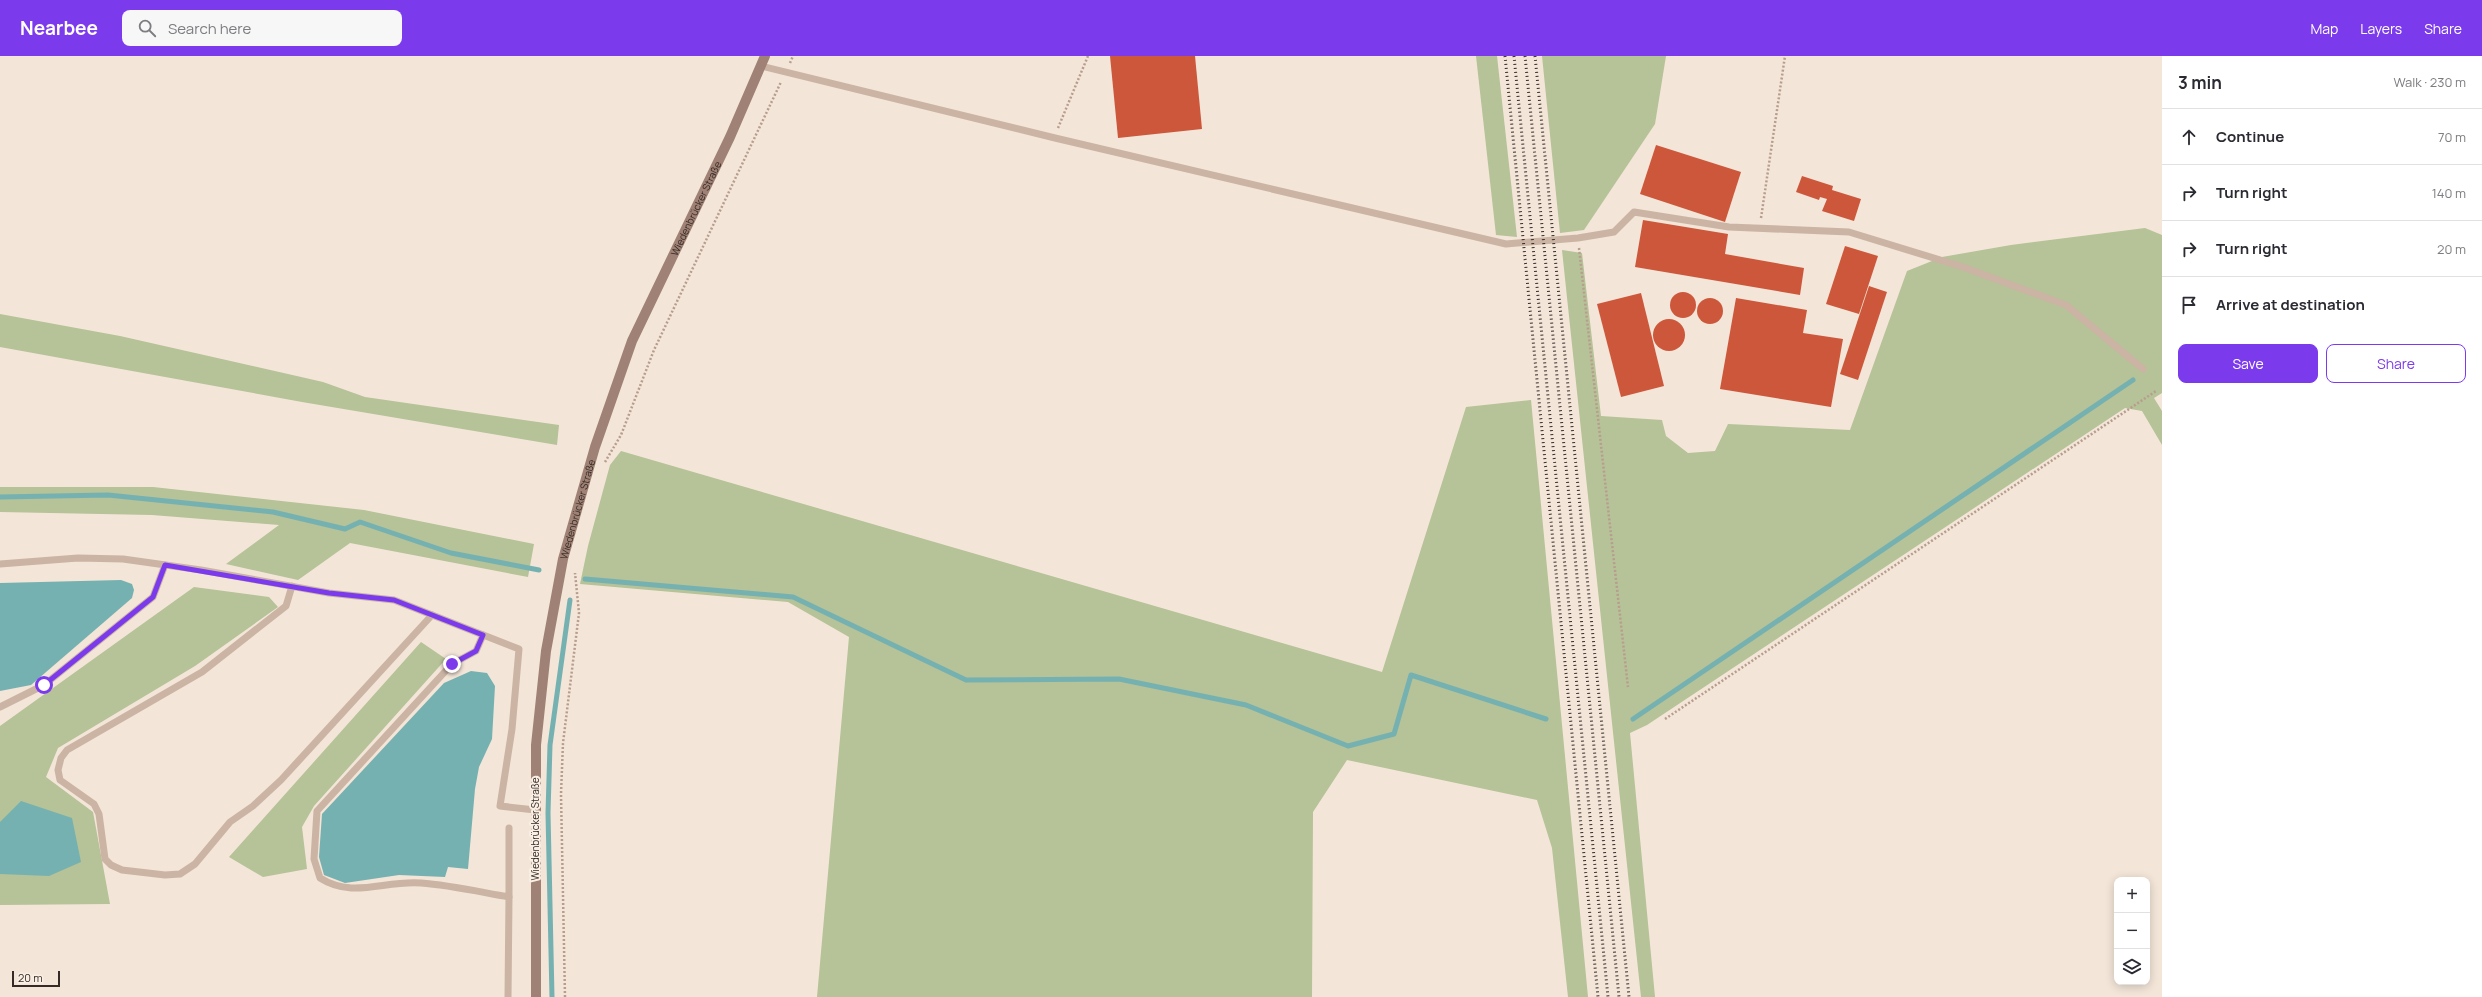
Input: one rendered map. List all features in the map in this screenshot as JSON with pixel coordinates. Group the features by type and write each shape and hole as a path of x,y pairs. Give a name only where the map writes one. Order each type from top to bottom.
{"street":[{"name":"Wiedenbrücker Straße","path":"536,997 536,745 546,651 563,559 594,447 632,341 730,137 765,56"}],"lane":[{"path":"761,66 1055,138 1506,244 1578,238 1614,232 1634,212 1729,227 1848,232 1963,267 2066,305 2143,369"},
{"path":"0,564 78,558 124,559 292,586 394,600 519,649 512,729 500,806 535,810"},
{"path":"0,707 44,685 153,597 165,565"},
{"path":"292,586 286,606 202,672 96,732 67,750 61,758 58,770 60,780 94,804 99,814 105,859 111,866 122,870 165,875 180,874 195,864 230,822 253,806 281,780 432,615"},
{"path":"483,635 476,651 452,664 317,811 314,860 320,878 332,885 345,889 404,882 421,883 509,897"},
{"path":"508,997 509,828"}],"path":[{"path":"603,469 621,435 654,350 793,56"},
{"path":"1055,138 1088,56"},
{"path":"1759,229 1784,56"},
{"path":"1578,238 1628,686"},
{"path":"1665,719 2156,391"},
{"path":"564,997 561,794 563,743 579,613 575,574 576,566"}],"green space":[{"path":"1476,56 1497,56 1517,237 1496,235"},
{"path":"1542,56 1666,56 1655,124 1584,230 1560,233"},
{"path":"2145,228 2162,235 2162,393 2154,398 2162,411 2162,445 2142,411 2125,408 1647,725 1630,733 1655,997 1641,997 1562,250 1582,253 1601,416 1662,420 1666,436 1688,453 1715,451 1728,424 1850,430 1907,271 1942,257 2011,245"},
{"path":"0,314 120,336 323,382 365,397 559,425 557,445 302,402 0,347"},
{"path":"1531,400 1588,997 1568,997 1552,848 1537,800 1347,760 1313,812 1312,997 817,997 849,637 788,602 580,584 588,546 610,465 621,451 1382,672 1466,407"},
{"path":"0,487 153,487 364,510 534,544 528,577 350,543 298,580 226,564 279,525 152,515 0,512"},
{"path":"194,587 269,597 278,607 195,666 58,748 46,777 93,812 110,904 0,905 0,726"},
{"path":"421,642 446,659 314,806 302,827 307,869 263,877 229,857"}],"water":[{"path":"121,580 132,584 134,590 132,598 31,685 0,691 0,583"},
{"path":"471,671 487,673 495,686 492,739 479,767 475,789 468,869 448,867 445,877 399,875 345,883 324,875 319,857 322,814 444,683"},
{"path":"21,801 72,818 81,862 49,876 0,874 0,822"}],"building":[{"path":"1110,56 1195,56 1202,129 1118,138"},
{"path":"1656,145 1741,172 1725,222 1640,194"},
{"path":"1802,176 1833,186 1832,190 1861,199 1854,221 1822,211 1827,199 1820,197 1819,200 1796,192"},
{"path":"1643,220 1728,234 1725,254 1804,268 1800,295 1635,267"},
{"path":"1845,246 1878,256 1859,314 1826,304"},
{"path":"1869,286 1887,292 1858,380 1840,374"},
{"path":"1683,292 1692,296 1696,305 1692,314 1683,318 1674,314 1670,305 1674,296"},
{"path":"1641,293 1664,386 1621,397 1597,304"},
{"path":"1710,298 1719,302 1723,311 1719,320 1710,324 1701,320 1697,311 1701,302"},
{"path":"1736,298 1807,310 1803,333 1843,339 1831,407 1720,389"},
{"path":"1666,319 1672,319 1682,326 1685,335 1684,341 1678,348 1672,351 1666,351 1656,344 1653,338 1653,332 1660,322"}],"waterway":[{"path":"1633,719 2133,380"},
{"path":"0,497 108,495 273,512 345,529 360,522 451,553 539,570"},
{"path":"585,579 793,597 966,680 1119,679 1246,705 1348,746 1394,734 1411,675 1546,719"},
{"path":"552,997 548,813 550,745 570,600"}],"railway":[{"path":"1505,56 1598,997"},
{"path":"1514,56 1608,997"},
{"path":"1525,56 1619,997"},
{"path":"1535,56 1629,997"}],"route":[{"path":"44,685 153,597 165,565 329,593 394,600 483,635 476,651 452,664"}]}
